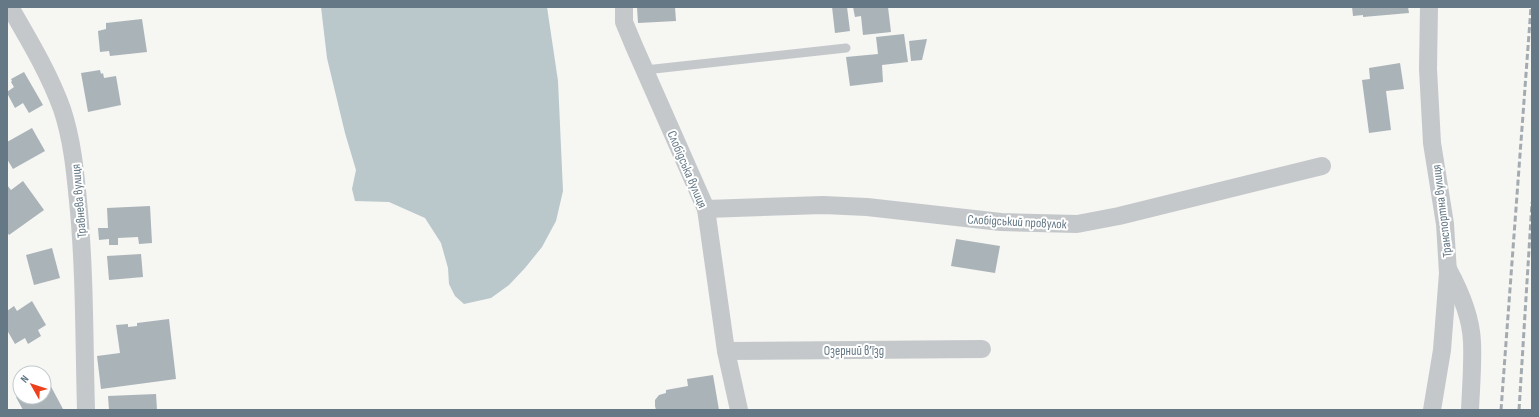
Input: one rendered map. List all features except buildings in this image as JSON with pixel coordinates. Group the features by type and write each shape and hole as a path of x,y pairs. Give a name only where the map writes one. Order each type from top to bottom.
{"street":[{"name":"Травнева вулиця","path":"10,7 44,65 54,88 62,110 74,158 82,236 86,410"},
{"name":"Слобідська вулиця","path":"624,7 624,22 706,209 726,351 739,410"},
{"name":"Транспортна вулиця","path":"1429,7 1428,69 1432,143 1445,224 1447,266 1460,293 1468,320 1472,341 1470,410"},
{"name":"Слобідський провулок","path":"706,209 823,205 867,207 1001,222 1077,224 1119,216 1322,166"},
{"path":"1432,410 1442,350 1447,266"},
{"name":"Озерний в’їзд","path":"726,351 982,349"}],"lane":[{"path":"645,70 846,48"}],"shaded area":[{"path":"321,7 547,7 558,81 563,191 556,221 542,247 509,285 491,298 464,304 455,296 449,284 448,268 441,243 425,218 389,202 355,201 352,189 356,170 345,133 327,58"}],"railway":[{"path":"1501,410 1531,7"},
{"path":"1519,410 1532,202"}]}
